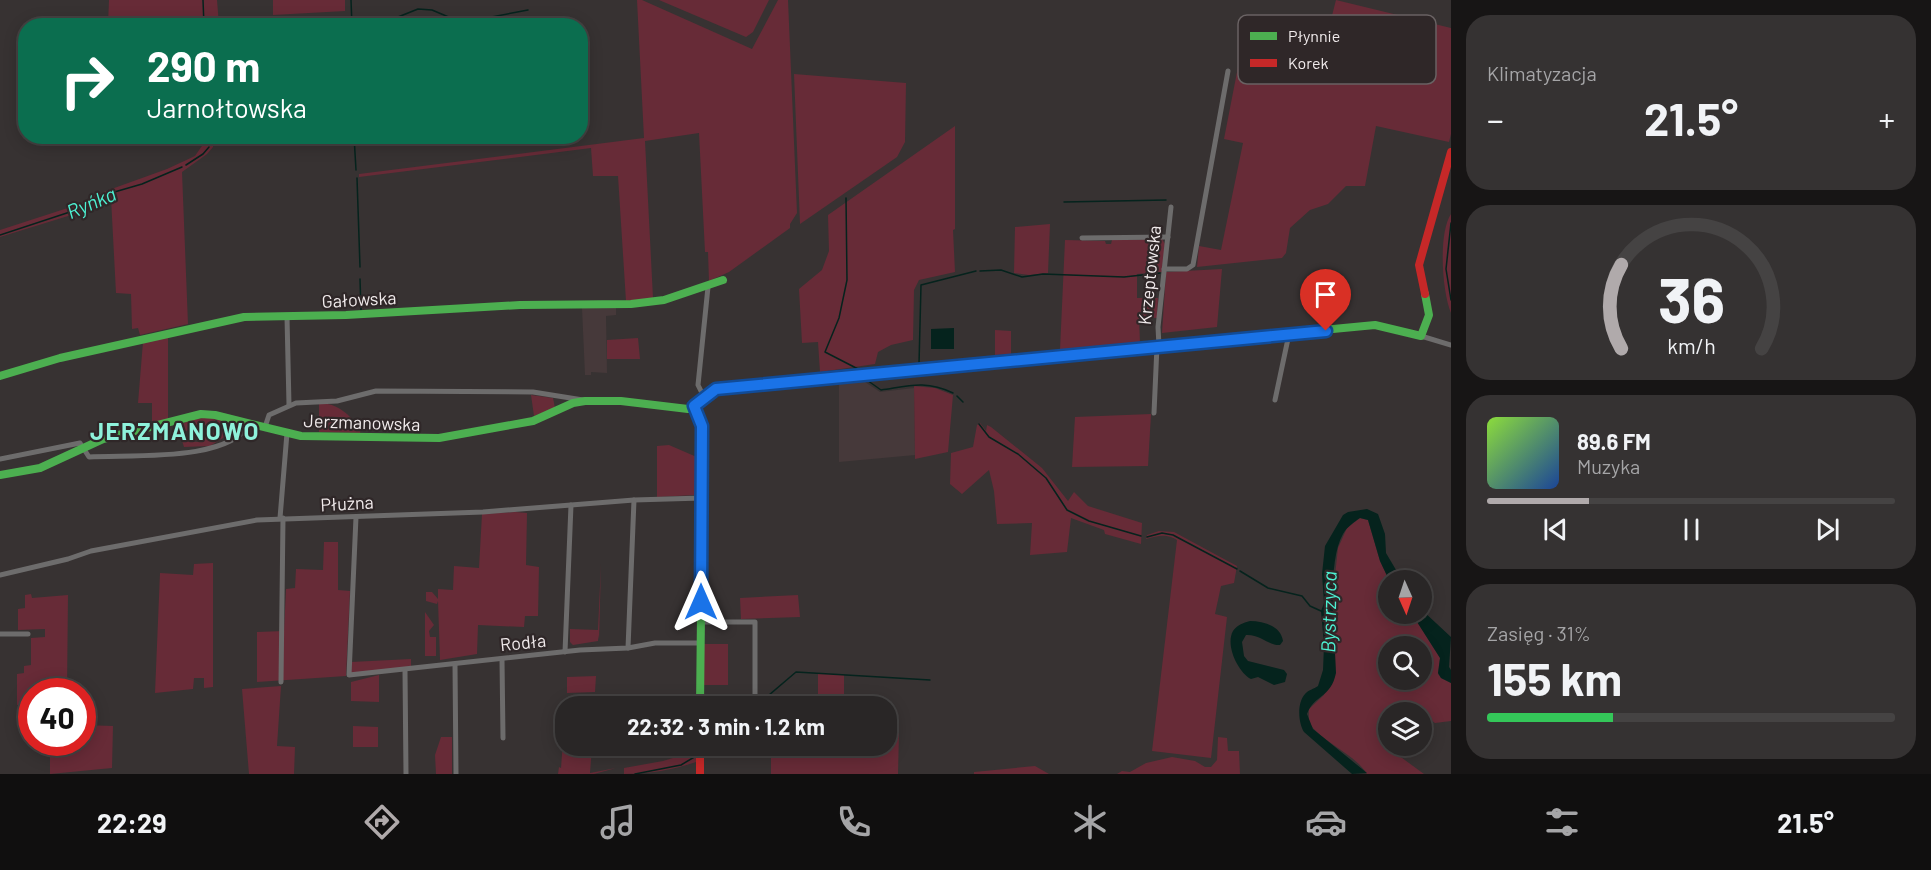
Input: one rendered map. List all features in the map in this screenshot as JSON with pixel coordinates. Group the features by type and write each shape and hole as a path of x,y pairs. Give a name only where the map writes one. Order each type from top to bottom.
{"street":[{"path":"1164,270 1187,269 1193,265 1228,71"},
{"path":"1421,336 1428,315 1419,265 1451,152"},
{"name":"Krzeptowska","path":"1154,412 1158,327 1171,207"},
{"path":"1082,238 1168,237"},
{"name":"Gałowska","path":"0,376 59,359 234,319 520,305 631,304 655,302 708,287 723,280"},
{"path":"704,397 698,385 708,287"},
{"path":"287,317 289,405"},
{"path":"700,696 702,426 694,406 716,389 1375,325 1390,327 1451,345"},
{"path":"1275,400 1289,334"},
{"path":"265,427 269,415 289,405 307,401 337,401 376,391 533,392 585,401"},
{"path":"557,397 562,409"},
{"name":"Jerzmanowska","path":"0,475 49,465 103,439 194,415 215,415 287,433 322,437 443,438 533,421 585,401 621,401 683,410 694,406"},
{"path":"0,459 80,443 89,457 113,458 202,450 231,440 246,429 250,423"},
{"path":"281,682 282,518 287,433"},
{"name":"Płużna","path":"0,575 68,560 91,551 242,522 282,518 356,517 702,498"},
{"path":"628,648 634,500"},
{"path":"565,652 571,505"},
{"name":"Rodła","path":"356,517 349,675 405,671 565,652 628,648 655,643 701,643"},
{"path":"701,622 755,622 755,696"},
{"path":"0,634 28,634"},
{"path":"502,660 503,738"},
{"path":"455,665 456,774"},
{"path":"405,671 406,774"},
{"path":"700,756 700,774"}],"shaded area":[{"path":"109,0 217,0 218,18 108,18"},
{"path":"273,0 345,0 345,11 273,15"},
{"path":"637,0 642,0 752,49 778,0 788,0 797,213 790,228 729,272 709,281 708,252 705,252 699,133 645,141 653,298 626,301 618,176 593,176 591,148 359,177 359,174 644,138"},
{"path":"659,0 769,0 753,32 746,37"},
{"path":"1336,0 1398,15 1332,15"},
{"path":"1436,24 1451,28 1451,134 1449,142 1376,126 1365,186 1346,186 1328,204 1310,210 1290,228 1286,253 1282,258 1197,267 1199,246 1221,250 1243,143 1224,139 1238,67 1238,84 1436,84"},
{"path":"794,74 906,83 905,142 897,157 800,224"},
{"path":"955,126 955,229 953,230 955,272 919,280 914,290 913,340 891,345 878,352 875,364 820,372 818,342 802,343 799,289 822,270 829,251 828,215"},
{"path":"203,144 213,144 207,154 182,172 188,324 140,335 138,328 132,329 131,294 116,293 111,198 97,202 81,212 0,237 0,230 80,204 106,191 167,169 195,156"},
{"path":"1451,214 1451,313 1445,291 1443,248 1444,235"},
{"path":"1050,224 1048,273 1029,275 1014,273 1015,227"},
{"path":"1162,239 1165,244 1162,272 1137,274 1137,298 1158,298 1157,318 1139,317 1140,343 1060,350 1065,240 1105,241 1106,244 1111,244 1112,240"},
{"path":"1222,269 1217,327 1162,333 1166,272"},
{"path":"582,308 616,308 616,315 606,316 607,373 591,372 591,375 585,375"},
{"path":"995,330 1011,331 1011,354 995,355"},
{"path":"168,336 168,419 152,424 152,403 138,403 143,342"},
{"path":"638,338 640,359 607,359 607,340"},
{"path":"862,380 880,392 914,388 915,455 839,462 839,383"},
{"path":"914,386 935,388 953,395 948,452 915,459"},
{"path":"531,395 553,398 555,408 534,416"},
{"path":"319,403 332,405 343,411 361,429 360,433 319,432"},
{"path":"1151,414 1148,466 1072,467 1075,417"},
{"path":"213,417 242,426 210,446 184,447 179,431 182,424 192,419","holes":["218,424 220,432 215,430 212,436 198,438 198,442 185,441 184,432 197,426"]},
{"path":"980,423 986,431 987,425 991,427 1042,468 1068,501 1074,492 1088,506 1142,523 1141,544 1105,534 1104,530 1071,518 1067,552 1030,555 1032,523 997,524 994,491 989,470 962,494 950,484 951,453 973,447 977,425"},
{"path":"669,445 699,458 699,491 695,492 695,495 657,497 657,446"},
{"path":"527,513 526,565 539,567 538,616 525,616 524,627 478,625 477,654 440,660 438,601 437,604 426,601 426,592 432,592 438,599 438,589 453,590 454,566 479,568 482,514"},
{"path":"1360,518 1368,520 1384,570 1378,570 1378,624 1418,624 1426,636 1378,636 1378,690 1432,690 1432,645 1440,658 1438,674 1451,683 1451,721 1435,723 1432,721 1432,702 1378,702 1378,756 1399,756 1424,774 1367,774 1355,760 1323,737 1309,723 1309,709 1324,695 1335,634 1334,585 1338,548 1347,528"},
{"path":"1159,531 1174,532 1237,566 1234,583 1221,586 1215,614 1227,617 1211,758 1152,751 1177,540 1166,536 1146,539 1147,535"},
{"path":"324,542 338,542 338,590 350,591 346,676 257,682 257,632 284,631 286,589 295,588 296,569 323,570"},
{"path":"213,563 213,687 204,688 204,678 194,678 193,689 155,693 160,573 193,575 194,564"},
{"path":"601,564 599,640 598,635 598,641 573,645 570,642 570,629 598,630"},
{"path":"31,594 32,598 68,595 67,678 18,678 17,705 17,674 24,673 24,666 31,665 31,638 45,637 45,629 18,630 18,609 25,608 25,595"},
{"path":"798,595 800,617 741,619 740,598"},
{"path":"425,612 434,625 429,631 430,637 436,637 436,656 425,656"},
{"path":"704,644 728,644 728,685 704,685"},
{"path":"411,659 411,668 351,674 351,662"},
{"path":"818,673 844,675 844,696 818,696"},
{"path":"379,675 379,702 351,701 351,682"},
{"path":"596,676 595,692 567,693 567,677"},
{"path":"281,686 277,746 295,747 294,774 249,774 242,689"},
{"path":"96,725 113,726 112,768 50,774 50,756 96,756"},
{"path":"353,726 378,727 378,747 353,747"},
{"path":"897,733 899,733 898,774 771,774 771,756 897,756"},
{"path":"441,737 452,737 452,774 436,774 435,755"},
{"path":"1218,737 1227,738 1228,751 1239,751 1240,774 1117,774 1122,771 1130,772 1146,763 1172,757 1195,761 1205,767 1211,767 1217,760"},
{"path":"562,756 591,756 590,773 616,768 594,774 558,774 559,767 561,768"},
{"path":"680,756 696,756 696,762 687,765 652,772 624,774 624,768"},
{"path":"1035,766 1049,774 974,774 974,772"}],"water":[{"path":"954,328 954,349 931,349 931,329"},
{"name":"Bystrzyca","path":"1367,509 1378,514 1385,534 1386,553 1396,570 1384,570 1368,520 1360,518 1343,534 1338,547 1333,582 1336,673 1330,687 1314,703 1307,714 1313,729 1367,773 1352,774 1304,732 1299,713 1302,698 1308,691 1318,686 1323,670 1324,645 1321,611 1324,603 1322,574 1325,546 1343,515"},
{"path":"1432,619 1451,637 1449,667 1451,683 1441,678 1438,673 1440,658 1432,645 1432,636 1426,636 1418,624 1432,624"},
{"path":"1250,621 1271,625 1282,636 1283,641 1280,645 1276,645 1256,636 1246,635 1242,642 1244,656 1248,661 1284,670 1287,674 1285,682 1274,685 1258,677 1251,679 1237,664 1232,650 1231,637 1236,627"}],"waterway":[{"name":"Ryńka","path":"203,0 204,18"},
{"path":"351,0 352,18"},
{"path":"391,18 418,9 432,10 451,18"},
{"path":"486,18 528,10"},
{"path":"354,144 356,170"},
{"name":"Ryńka","path":"186,165 203,154 209,147"},
{"name":"Ryńka","path":"0,235 82,208 111,193 142,184 182,167"},
{"path":"357,178 360,267"},
{"path":"846,198 847,280 839,318 825,352 860,370 913,365"},
{"path":"1064,202 1166,200"},
{"path":"1451,223 1446,269 1451,300"},
{"path":"980,271 1001,270 1022,277 1043,274 1124,277 1160,273"},
{"path":"919,364 921,285 976,271"},
{"path":"360,279 361,310"},
{"path":"927,363 942,362"},
{"path":"864,378 881,390 925,385 953,393"},
{"path":"957,396 963,402"},
{"path":"979,424 989,437 1018,454 1046,478 1067,510 1089,521 1141,536"},
{"path":"1147,537 1162,533 1173,535 1237,569"},
{"name":"Bystrzyca","path":"1240,571 1268,588 1302,596 1310,606 1321,611"},
{"path":"768,696 796,672 930,680"},
{"path":"635,774 681,765 696,756"}],"traffic: fast":[{"path":"0,376 60,358 244,317 346,315 520,305 631,304 664,300 723,280"},
{"path":"893,371 1375,325 1421,336 1429,315 1425,294"},
{"path":"0,475 40,468 103,439 201,414 215,415 301,436 439,438 533,421 573,403 585,401 621,401 688,409 712,391 721,389"},
{"path":"694,406 701,419 703,431 700,696"}],"traffic: jam":[{"path":"1425,294 1419,265 1451,152"},
{"path":"721,389 893,371"},
{"path":"700,756 700,774"}],"district":[{"name":"JERZMANOWO","path":"175,430"}],"route":[{"path":"701,602 702,426 694,406 716,389 1326,331"}]}
